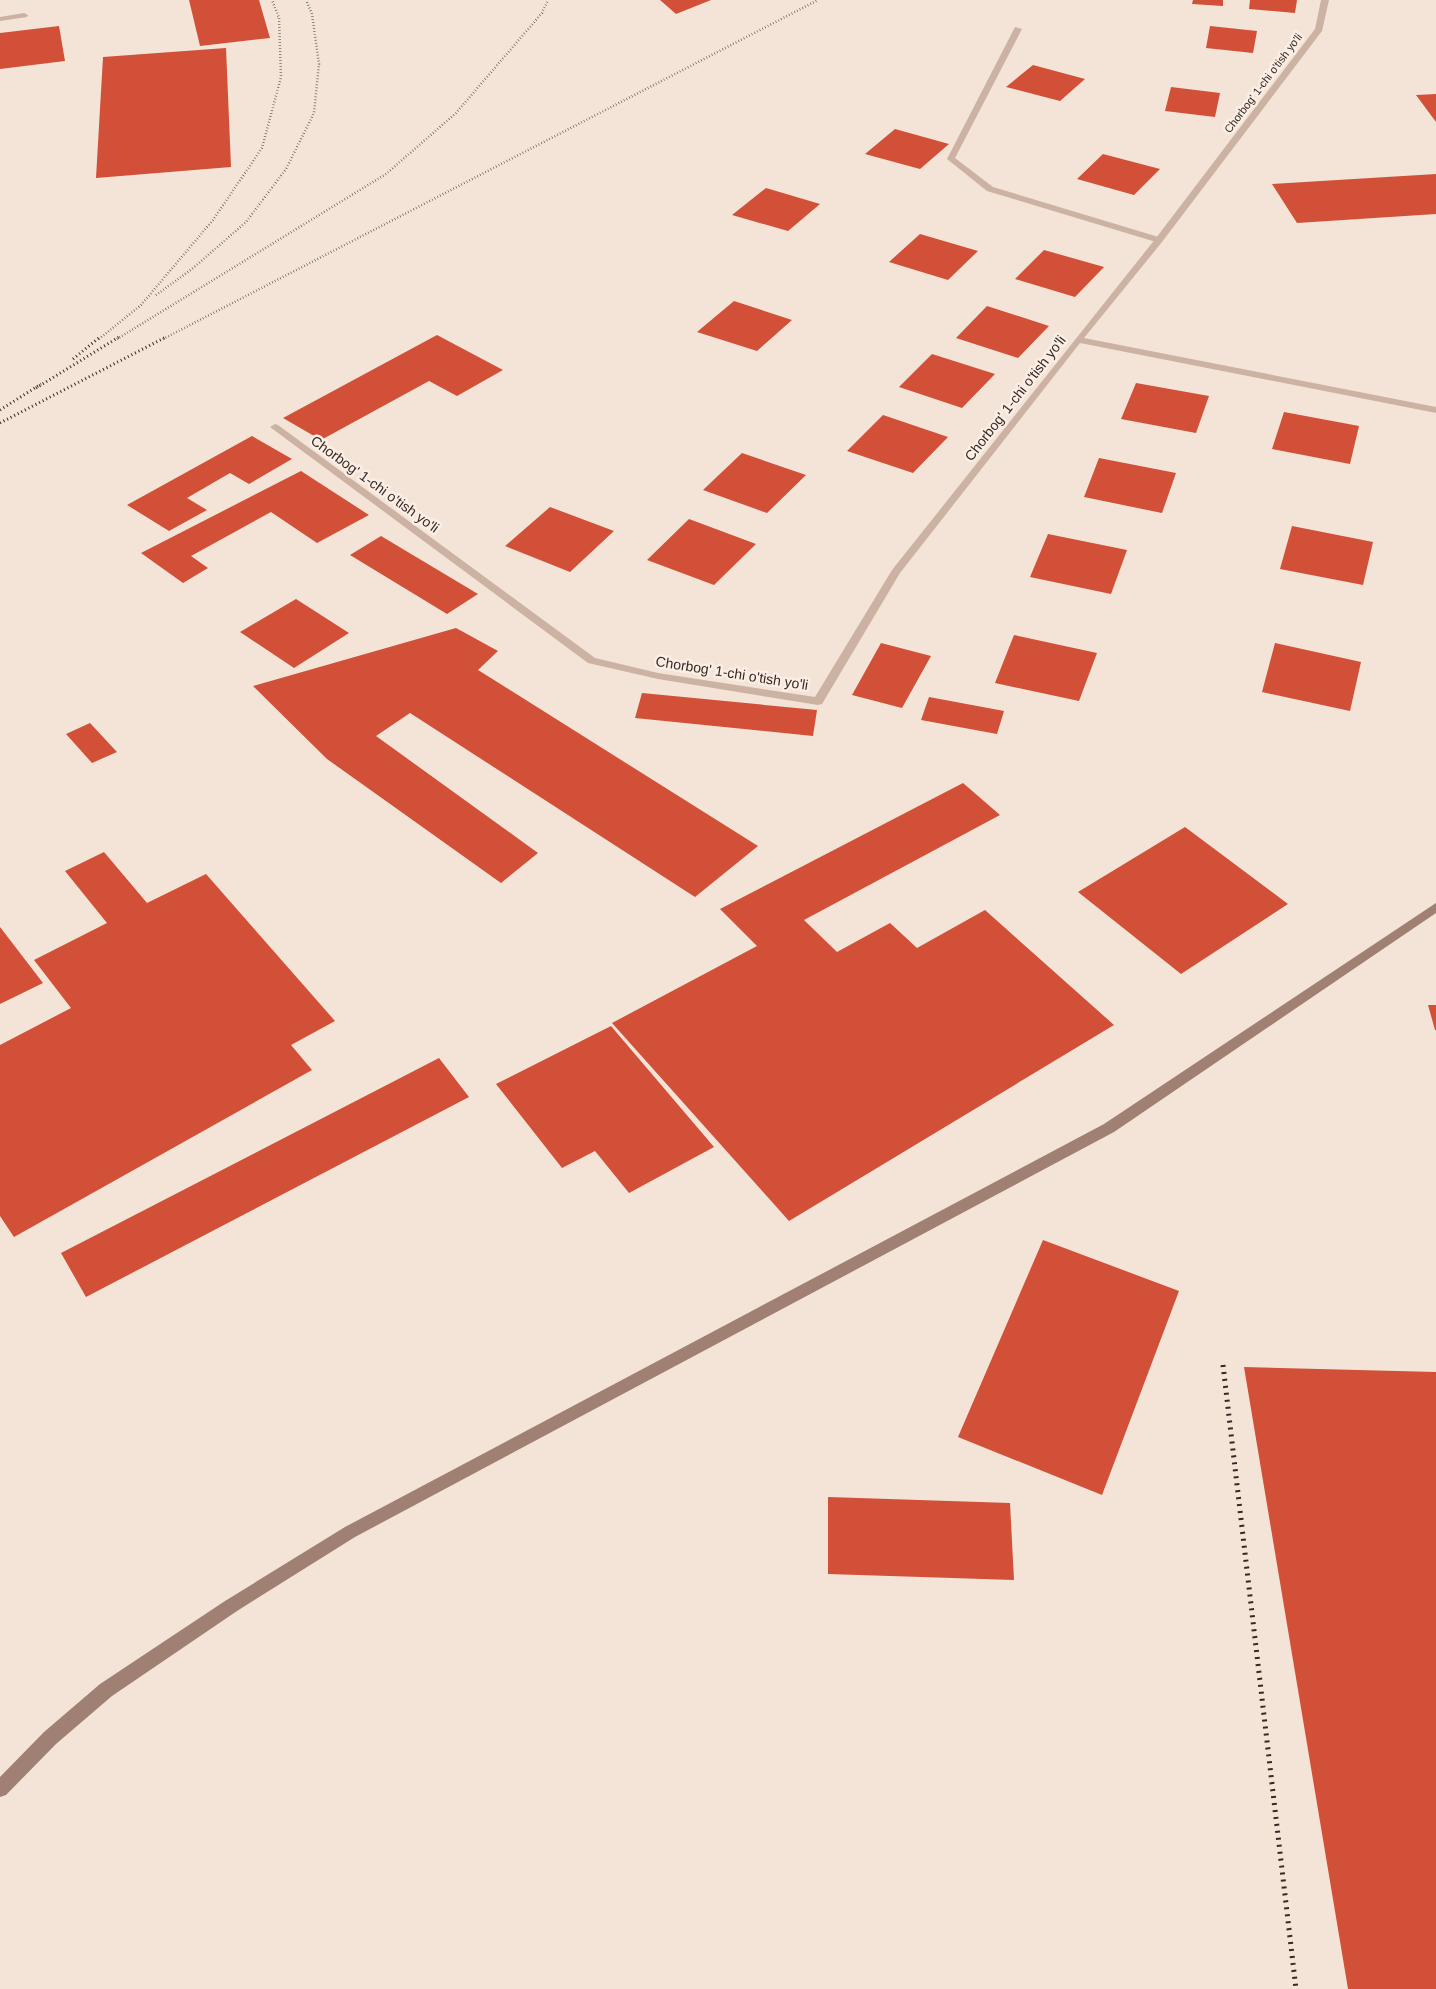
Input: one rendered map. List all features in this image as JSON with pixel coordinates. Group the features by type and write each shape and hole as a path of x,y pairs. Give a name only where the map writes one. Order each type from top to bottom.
{"street":[{"name":"Chorbog' 1-chi o'tish yo'li","path":"275,427 592,660 658,676 818,701 896,572 1078,340 1160,240 1319,29 1325,0"},
{"path":"0,19 24,16"},
{"path":"1018,29 950,159 990,189 1160,240"},
{"name":"Chorbog' 1-chi o'tish yo'li","path":"1078,340 1436,410"},
{"path":"0,1789 50,1738 106,1690 231,1606 350,1532 1109,1128 1436,908"}],"building":[{"path":"189,0 259,0 270,38 200,46"},
{"path":"660,0 711,0 676,14"},
{"path":"1193,0 1223,0 1223,6 1192,4"},
{"path":"1250,0 1297,0 1295,13 1249,9"},
{"path":"59,26 65,61 0,69 0,33"},
{"path":"1210,26 1257,31 1253,53 1206,48"},
{"path":"226,48 231,167 96,178 103,57"},
{"path":"1033,65 1085,79 1060,101 1006,87"},
{"path":"1171,87 1220,93 1215,117 1165,111"},
{"path":"1436,94 1436,122 1416,95"},
{"path":"895,129 949,144 920,169 865,154"},
{"path":"1103,154 1160,169 1134,195 1077,179"},
{"path":"1436,174 1436,214 1297,223 1272,184"},
{"path":"766,188 820,204 788,231 732,215"},
{"path":"920,234 978,251 948,280 889,262"},
{"path":"1044,250 1104,267 1075,297 1015,279"},
{"path":"734,301 792,320 757,351 697,332"},
{"path":"987,306 1049,326 1018,358 956,338"},
{"path":"437,335 503,370 457,396 429,381 321,440 283,418"},
{"path":"932,354 995,374 962,408 899,387"},
{"path":"1136,383 1209,396 1196,433 1121,419"},
{"path":"1284,412 1359,426 1350,464 1272,449"},
{"path":"883,415 948,437 913,473 847,451"},
{"path":"252,436 292,459 249,484 230,473 187,498 207,510 169,531 127,505"},
{"path":"742,453 806,475 767,513 703,490"},
{"path":"1099,458 1176,473 1162,513 1084,497"},
{"path":"301,471 369,515 317,543 271,512 191,556 208,568 183,583 141,553"},
{"path":"550,507 614,531 570,572 505,546"},
{"path":"689,519 756,544 714,585 647,560"},
{"path":"1292,526 1373,542 1363,585 1280,569"},
{"path":"1048,534 1127,550 1111,594 1030,577"},
{"path":"381,536 478,594 447,614 350,555"},
{"path":"296,599 349,633 294,668 240,632"},
{"path":"456,628 498,651 478,670 758,846 695,897 410,713 376,736 538,853 501,883 327,759 253,686"},
{"path":"1014,635 1097,653 1079,701 995,683"},
{"path":"881,643 931,656 902,708 852,695"},
{"path":"1275,643 1361,662 1350,711 1262,692"},
{"path":"642,693 817,710 813,736 635,718"},
{"path":"929,697 1004,711 997,734 921,720"},
{"path":"90,723 117,752 92,763 66,734"},
{"path":"963,783 1000,815 804,920 837,952 890,923 917,948 985,910 1114,1025 789,1221 612,1023 757,946 720,909"},
{"path":"1185,827 1288,904 1181,974 1078,892"},
{"path":"104,852 147,903 206,874 335,1021 291,1045 312,1070 14,1237 0,1216 0,1045 71,1008 34,960 107,923 65,871"},
{"path":"0,927 43,983 0,1004"},
{"path":"1428,1005 1436,1005 1436,1030 1435,1030"},
{"path":"611,1026 714,1147 629,1193 595,1151 562,1168 496,1084"},
{"path":"439,1058 469,1097 86,1297 61,1253"},
{"path":"1043,1240 1179,1291 1102,1495 958,1437"},
{"path":"1244,1367 1436,1372 1436,1989 1348,1989"},
{"path":"828,1497 1010,1503 1014,1580 828,1574"}],"railway":[{"path":"99,339 141,305 213,220 262,148 281,77 279,18 272,0"},
{"path":"156,295 192,269 246,222 286,169 314,113 319,64 312,14 306,0"},
{"path":"117,339 386,174 456,113 542,13 548,0"},
{"path":"163,339 818,0"},
{"path":"73,359 100,337"},
{"path":"36,388 119,337"},
{"path":"0,423 166,337"},
{"path":"0,410 41,384"},
{"path":"1223,1365 1296,1989"}]}
